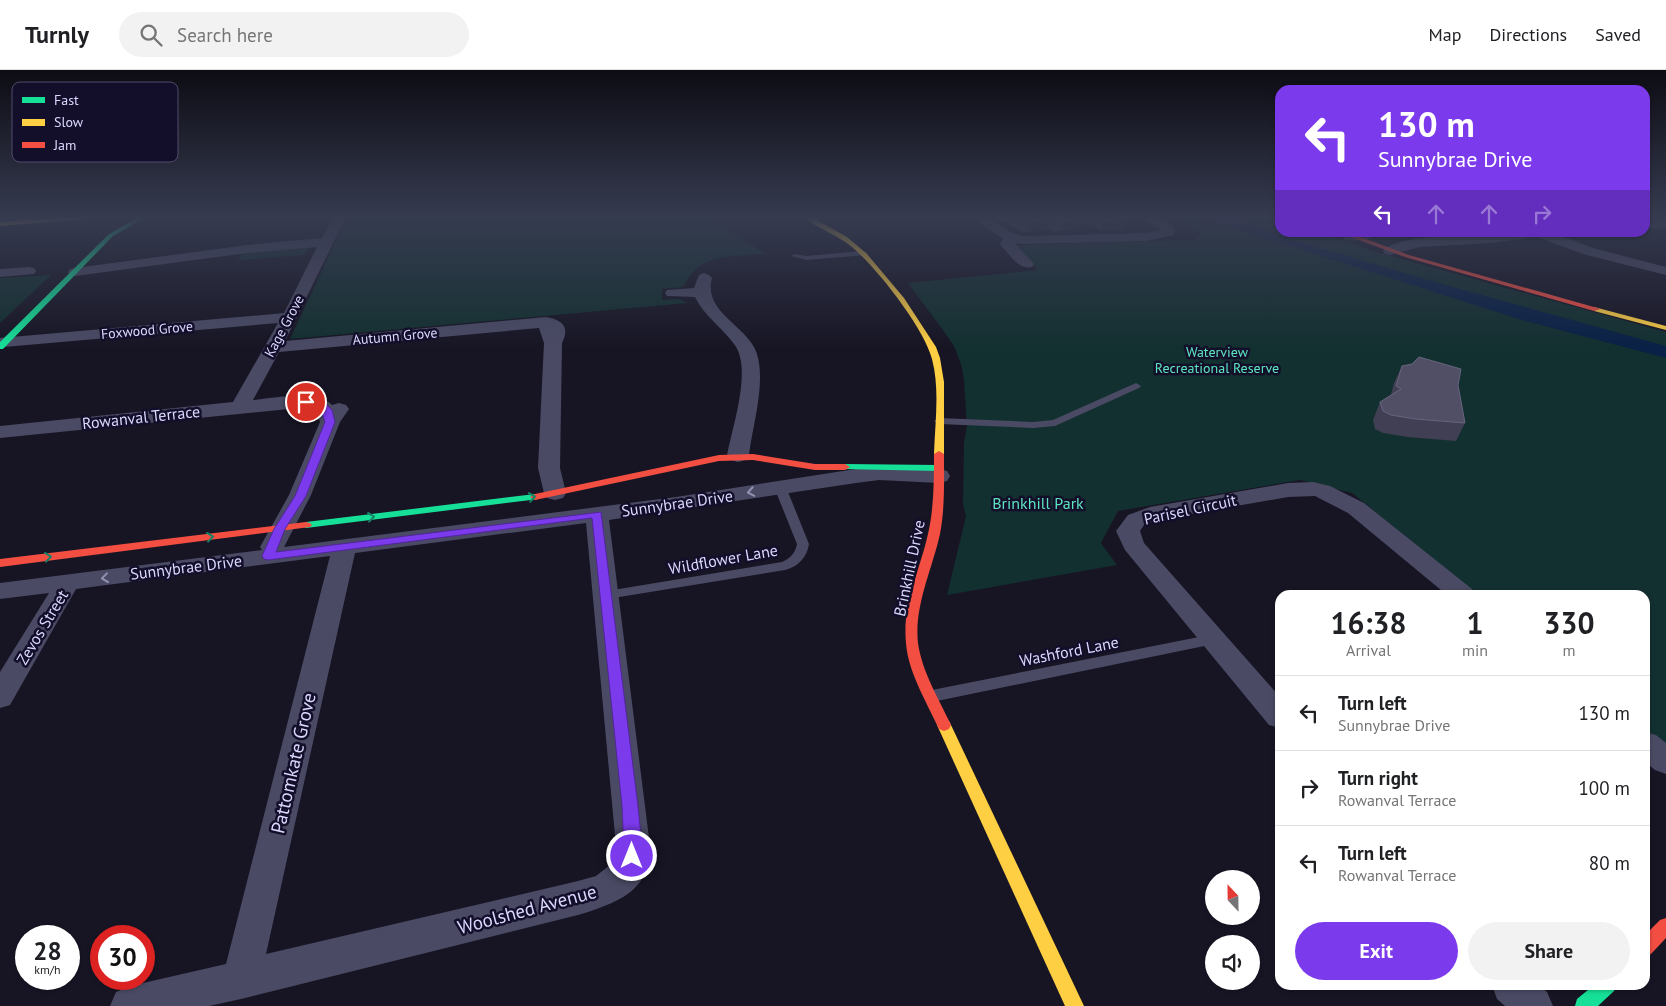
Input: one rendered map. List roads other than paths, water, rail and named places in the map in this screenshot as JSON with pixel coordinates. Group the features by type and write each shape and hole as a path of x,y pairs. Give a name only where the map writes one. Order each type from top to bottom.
{"street":[{"path":"2,344 86,261"},
{"path":"77,270 161,261"},
{"name":"Kage Grove","path":"240,407 290,317 318,261"},
{"name":"Brinkhill Drive","path":"871,261 926,338 936,357 939,378 939,507 934,536 913,613 912,643 919,667 932,696 1075,1006"},
{"path":"1023,261 1026,264"},
{"path":"1425,261 1666,328"},
{"path":"1623,261 1666,271"},
{"path":"0,273 29,271"},
{"path":"673,293 703,285 703,298 736,334 747,351 751,371 738,456"},
{"name":"Foxwood Grove","path":"2,344 290,317"},
{"name":"Autumn Grove","path":"274,346 516,325 546,329 553,343 549,468 555,493"},
{"name":"Rowanval Terrace","path":"0,432 282,403 306,402 323,406 327,410 330,422 278,555"},
{"name":"Sunnybrae Drive","path":"0,563 555,493 689,463 738,456 753,457 816,474 939,472"},
{"name":"Sunnybrae Drive","path":"0,591 719,498 780,487 816,474"},
{"name":"Parisel Circuit","path":"1275,711 1133,545 1128,531 1136,520 1156,513 1288,490 1322,491 1356,508 1457,590"},
{"name":"Woolshed Avenue","path":"130,1006 578,898 596,893 619,881 631,866 633,846 597,514"},
{"name":"Pattomkate Grove","path":"242,980 345,546"},
{"name":"Zevos Street","path":"0,697 68,582"},
{"path":"1650,748 1666,761"},
{"path":"1650,943 1666,926"},
{"path":"1516,990 1533,1006"},
{"path":"1584,1006 1602,990"}],"lane":[{"path":"939,422 1033,425 1055,423 1136,386"},
{"name":"Wildflower Lane","path":"607,596 785,566 793,562 802,550 803,544 780,487"},
{"name":"Washford Lane","path":"932,696 1214,639"}],"water":[{"path":"1336,261 1363,261 1666,346 1666,358 1522,320"}],"park label":[{"name":"Waterview Recreational Reserve","path":"1217,360"},
{"name":"Brinkhill Park","path":"1038,503"}]}
